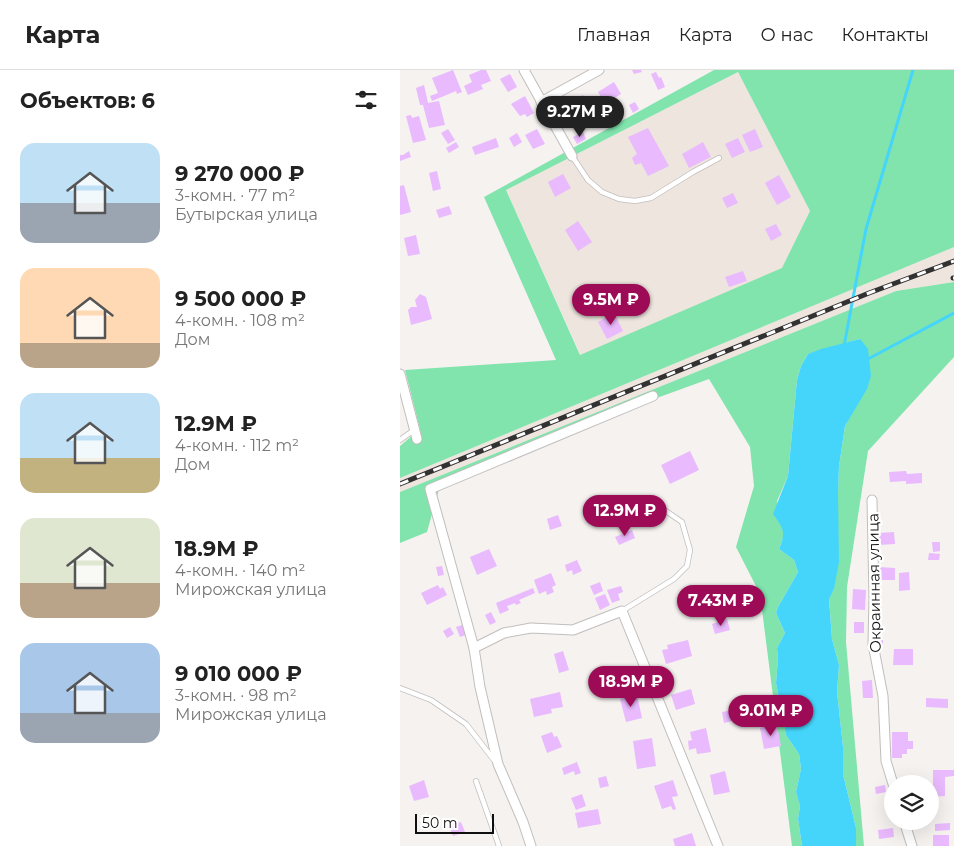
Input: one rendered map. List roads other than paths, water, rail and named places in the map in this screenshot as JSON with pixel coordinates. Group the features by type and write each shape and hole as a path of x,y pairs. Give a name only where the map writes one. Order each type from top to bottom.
{"street":[{"path":"524,70 572,156"},
{"path":"541,102 599,70"},
{"path":"400,374 416,434"},
{"path":"531,846 523,822 498,764 480,687 474,648 430,489 653,396"},
{"name":"Окраинная улица","path":"872,500 873,644 883,696 886,761 890,775"},
{"path":"474,648 504,633 531,628 573,630 622,611 718,846"},
{"path":"907,830 912,846"}],"lane":[{"path":"572,156 588,180 602,192 619,200 636,201 651,198 720,158"},
{"path":"400,440 416,434"},
{"path":"622,611 674,579 687,566 690,550 682,522 660,507"},
{"path":"400,688 431,700 466,724 498,764"},
{"path":"476,781 499,846"}],"water":[{"path":"860,339 868,349 871,376 867,389 845,426 839,466 839,562 834,589 829,599 832,639 839,665 837,692 843,747 843,774 856,828 856,846 802,846 798,819 800,806 796,792 801,769 799,754 786,735 776,683 777,648 785,633 776,613 798,572 794,560 779,549 783,538 783,531 773,514 788,476 797,380 801,366 808,354"}],"waterway":[{"path":"844,346 866,229 913,70"},
{"path":"868,359 954,313"}],"railway":[{"path":"400,484 869,293 954,261"}]}
